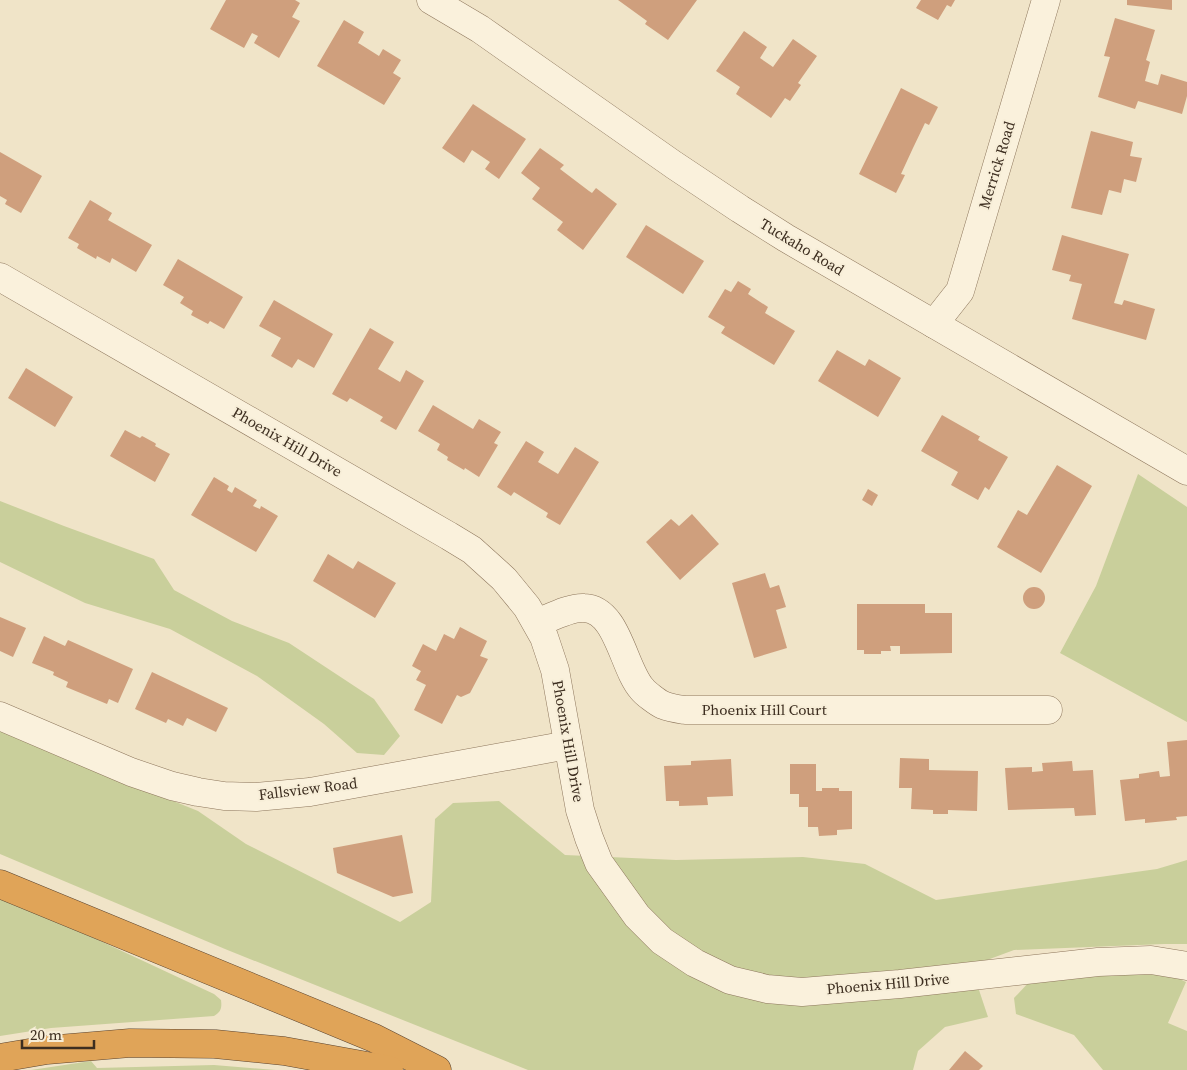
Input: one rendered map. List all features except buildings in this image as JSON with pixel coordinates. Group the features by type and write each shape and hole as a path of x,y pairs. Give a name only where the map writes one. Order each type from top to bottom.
{"highway":[{"path":"0,884 374,1038 437,1070"},
{"path":"0,1058 47,1050 130,1044 215,1044 284,1051 389,1070"}],"street":[{"name":"Tuckaho Road","path":"431,0 480,30 674,165 786,238 1187,471"},
{"name":"Merrick Road","path":"934,324 960,291 1046,0"},
{"name":"Phoenix Hill Drive","path":"0,277 449,536 472,550 504,579 527,607 544,637 555,670 580,810 599,863 637,916 662,940 694,963 730,980 767,989 802,992 900,984 1098,962 1151,960 1187,966"},
{"name":"Phoenix Hill Court","path":"537,623 562,612 583,607 594,609 600,613 612,628 642,689 662,705 686,710 1048,710"},
{"name":"Fallsview Road","path":"0,716 131,772 172,786 224,796 256,797 310,792 568,746"}],"green space":[{"path":"1138,474 1187,507 1187,722 1060,653 1096,586"},
{"path":"0,501 154,559 174,590 232,621 289,643 374,699 400,736 384,755 357,753 324,724 257,676 170,629 85,603 0,562"},
{"path":"0,731 198,811 246,844 400,922 431,902 435,819 453,803 499,801 565,855 676,860 803,857 865,864 936,900 1157,869 1187,860 1187,944 1014,950 971,966 988,1017 945,1027 918,1051 913,1070 528,1070 225,949 0,854"},
{"path":"0,899 94,938 214,994 221,1000 220,1010 214,1016 51,1028 0,1036"},
{"path":"1159,969 1186,982 1168,1023 1187,1031 1187,1070 1103,1070 1074,1035 1016,1014 1014,998 1031,980"},
{"path":"91,1061 97,1068 214,1065 276,1070 31,1070"}]}
